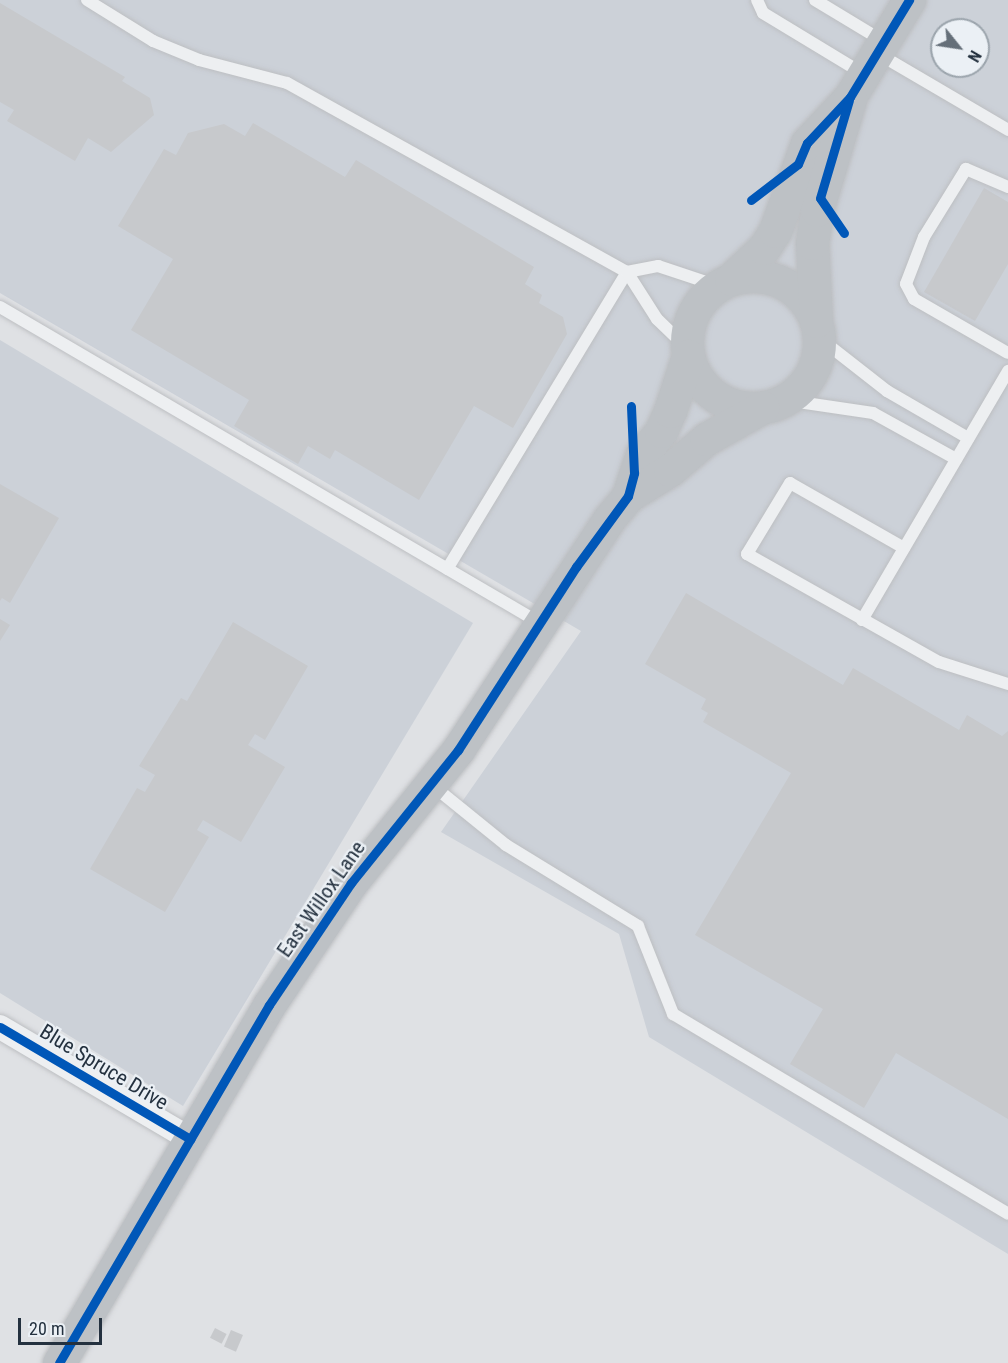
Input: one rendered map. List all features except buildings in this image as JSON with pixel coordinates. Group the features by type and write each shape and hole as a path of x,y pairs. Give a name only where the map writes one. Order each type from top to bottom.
{"main road":[{"path":"869,67 817,210 812,243 817,330 814,367 802,386 774,404 743,407 707,390 688,352 691,318 700,301 764,248 775,231 807,143 869,67 909,0"},
{"path":"725,282 753,275 774,278 793,288 807,303 817,330"},
{"name":"East Willox Lane","path":"58,1363 269,1005 351,883 459,750 628,496 642,454 661,431 670,411 688,352"},
{"name":"East Willox Lane","path":"628,496 670,470 706,438 774,404"}],"street":[{"name":"Blue Spruce Drive","path":"0,1027 190,1139"}],"lane":[{"path":"87,0 162,45 199,60 287,83 627,272 657,319 688,352"},
{"path":"758,0 763,13 869,67 1008,130"},
{"path":"815,0 869,67"},
{"path":"1008,188 966,169 924,237 906,284 914,299 1008,353"},
{"path":"447,569 627,272 658,266 725,282"},
{"path":"0,307 541,624"},
{"path":"817,330 887,391 968,438"},
{"path":"862,620 1008,371"},
{"path":"774,404 873,413 956,459"},
{"path":"903,548 790,483 747,555 939,662 1008,684"},
{"path":"431,784 506,845 638,926 673,1014 1008,1214"}],"shaded area":[{"path":"0,0 1008,0 1008,1254 649,1037 619,934 441,832 581,631 0,293"},
{"path":"0,340 473,623 183,1106 0,993"}],"cycle path":[{"path":"751,200 798,164 807,143 850,97 909,0"},
{"path":"844,233 820,198 849,100"},
{"path":"59,1363 269,1005 351,883 458,750 576,567 628,496 634,473 631,406"},
{"path":"0,1027 190,1139"}]}
